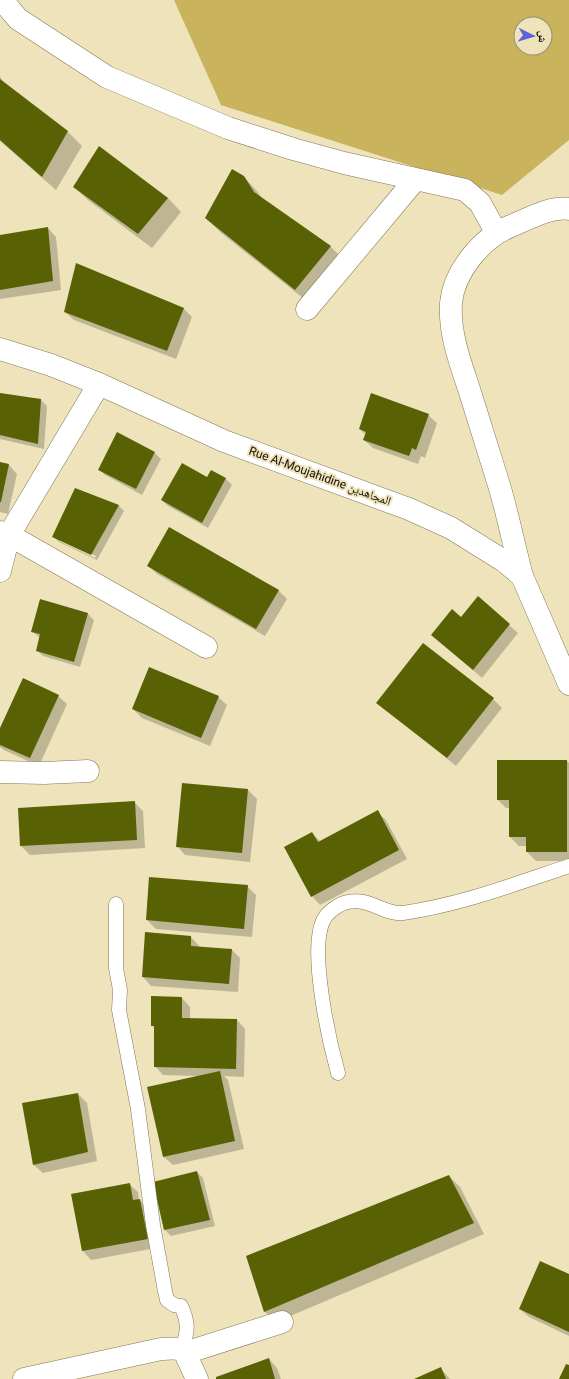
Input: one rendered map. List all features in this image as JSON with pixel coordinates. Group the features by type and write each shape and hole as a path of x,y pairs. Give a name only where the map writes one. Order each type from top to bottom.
{"street":[{"path":"2,0 18,19 107,77 228,128 293,149 415,180 465,190 480,203 496,232"},
{"path":"307,309 415,180"},
{"path":"522,576 500,486 456,348 451,315 454,288 459,273 496,232 545,212 558,209 569,209"},
{"name":"Rue Al-Moujahidine المجاهدين","path":"0,349 51,365 99,384 224,441 409,509 451,528 504,561 522,576 569,684"},
{"path":"0,571 4,533 99,384"},
{"path":"4,533 206,647"},
{"path":"0,772 44,773 88,771"},
{"path":"24,1379 161,1349 183,1351 282,1322"},
{"path":"183,1351 197,1379"}],"lane":[{"path":"338,1073 328,1035 318,968 318,946 323,921 332,911 348,902 363,901 394,914 405,912 452,902 506,887 569,866"},
{"path":"116,904 116,968 120,990 119,1010 138,1109 153,1226 165,1291 167,1300 174,1305 181,1306 187,1319 183,1351"}],"shaded area":[{"path":"174,0 569,0 569,140 502,195 221,105"}],"building":[{"path":"0,79 68,131 42,177 0,140"},
{"path":"99,146 168,198 138,234 73,187"},
{"path":"232,169 244,176 254,192 331,246 295,290 205,218"},
{"path":"48,227 53,281 0,290 0,235"},
{"path":"76,263 184,308 167,351 64,312"},
{"path":"0,393 41,399 38,444 0,435"},
{"path":"371,393 429,414 416,450 412,448 409,456 363,440 366,432 359,429"},
{"path":"117,432 155,452 136,489 98,470"},
{"path":"0,462 9,464 1,502 0,502"},
{"path":"182,463 207,477 211,470 226,478 202,523 161,500"},
{"path":"75,488 119,505 91,555 52,537"},
{"path":"169,527 279,590 256,629 147,566"},
{"path":"478,596 510,624 473,670 431,635 452,609 461,617"},
{"path":"40,599 88,613 74,662 36,651 40,634 31,632"},
{"path":"423,643 494,698 447,758 376,703"},
{"path":"149,667 219,696 201,738 132,709"},
{"path":"23,678 59,695 30,758 0,745 0,728"},
{"path":"497,760 567,760 567,852 526,852 526,837 509,837 509,800 497,800"},
{"path":"182,783 248,789 242,853 176,847"},
{"path":"135,801 137,840 20,846 18,808"},
{"path":"378,810 399,850 311,897 284,847 312,832 318,842"},
{"path":"149,877 248,885 244,929 146,920"},
{"path":"145,932 191,936 191,946 232,949 229,984 142,977"},
{"path":"151,996 182,997 182,1018 237,1019 236,1069 154,1067 154,1026 151,1026"},
{"path":"220,1071 235,1141 163,1157 147,1087"},
{"path":"78,1093 88,1152 33,1165 22,1103"},
{"path":"197,1171 210,1220 164,1230 153,1182"},
{"path":"449,1175 474,1223 264,1312 246,1256"},
{"path":"130,1183 133,1200 140,1199 148,1239 82,1251 71,1194"},
{"path":"540,1261 569,1274 569,1332 519,1309"},
{"path":"269,1358 275,1379 216,1379 216,1377"},
{"path":"566,1364 569,1365 569,1379 559,1379"},
{"path":"441,1367 446,1379 414,1379"}]}
